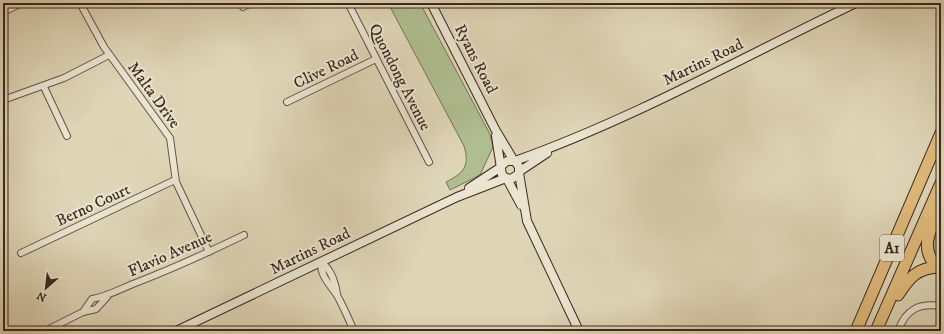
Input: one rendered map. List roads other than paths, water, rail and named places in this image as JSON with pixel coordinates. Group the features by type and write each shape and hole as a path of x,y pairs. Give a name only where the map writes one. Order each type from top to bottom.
{"highway":[{"name":"A1","path":"856,331 941,133"},
{"name":"A1","path":"878,326 941,183"},
{"path":"940,267 928,252 926,241 941,205"},
{"path":"878,326 912,274 928,267 940,267"}],"street":[{"path":"3,3 5,11 22,3"},
{"name":"Malta Drive","path":"80,3 96,35 109,55 170,138 176,180 209,252"},
{"path":"243,7 250,3"},
{"name":"Quondong Avenue","path":"348,3 429,162"},
{"name":"Ryans Road","path":"431,3 495,129 514,161"},
{"name":"Martins Road","path":"514,161 560,145 733,64 856,3"},
{"path":"3,100 44,87 109,55"},
{"name":"Clive Road","path":"288,102 376,59"},
{"path":"44,87 67,136"},
{"name":"Ryans Road","path":"495,129 501,167"},
{"name":"Martins Road","path":"519,172 560,145"},
{"path":"524,209 502,174 501,167 506,161 514,161 518,165 527,221 579,331"},
{"name":"Martins Road","path":"457,196 501,167"},
{"path":"506,179 513,179 519,172"},
{"name":"Martins Road","path":"176,331 457,196 506,179"},
{"name":"Berno Court","path":"21,253 176,180"},
{"name":"Flavio Avenue","path":"83,312 92,300 108,297 244,235"},
{"path":"321,262 320,269 328,285 337,295 354,331"},
{"name":"Flavio Avenue","path":"45,331 83,312 96,309 108,297"},
{"path":"898,331 905,318 915,308 923,305 941,306"}]}
